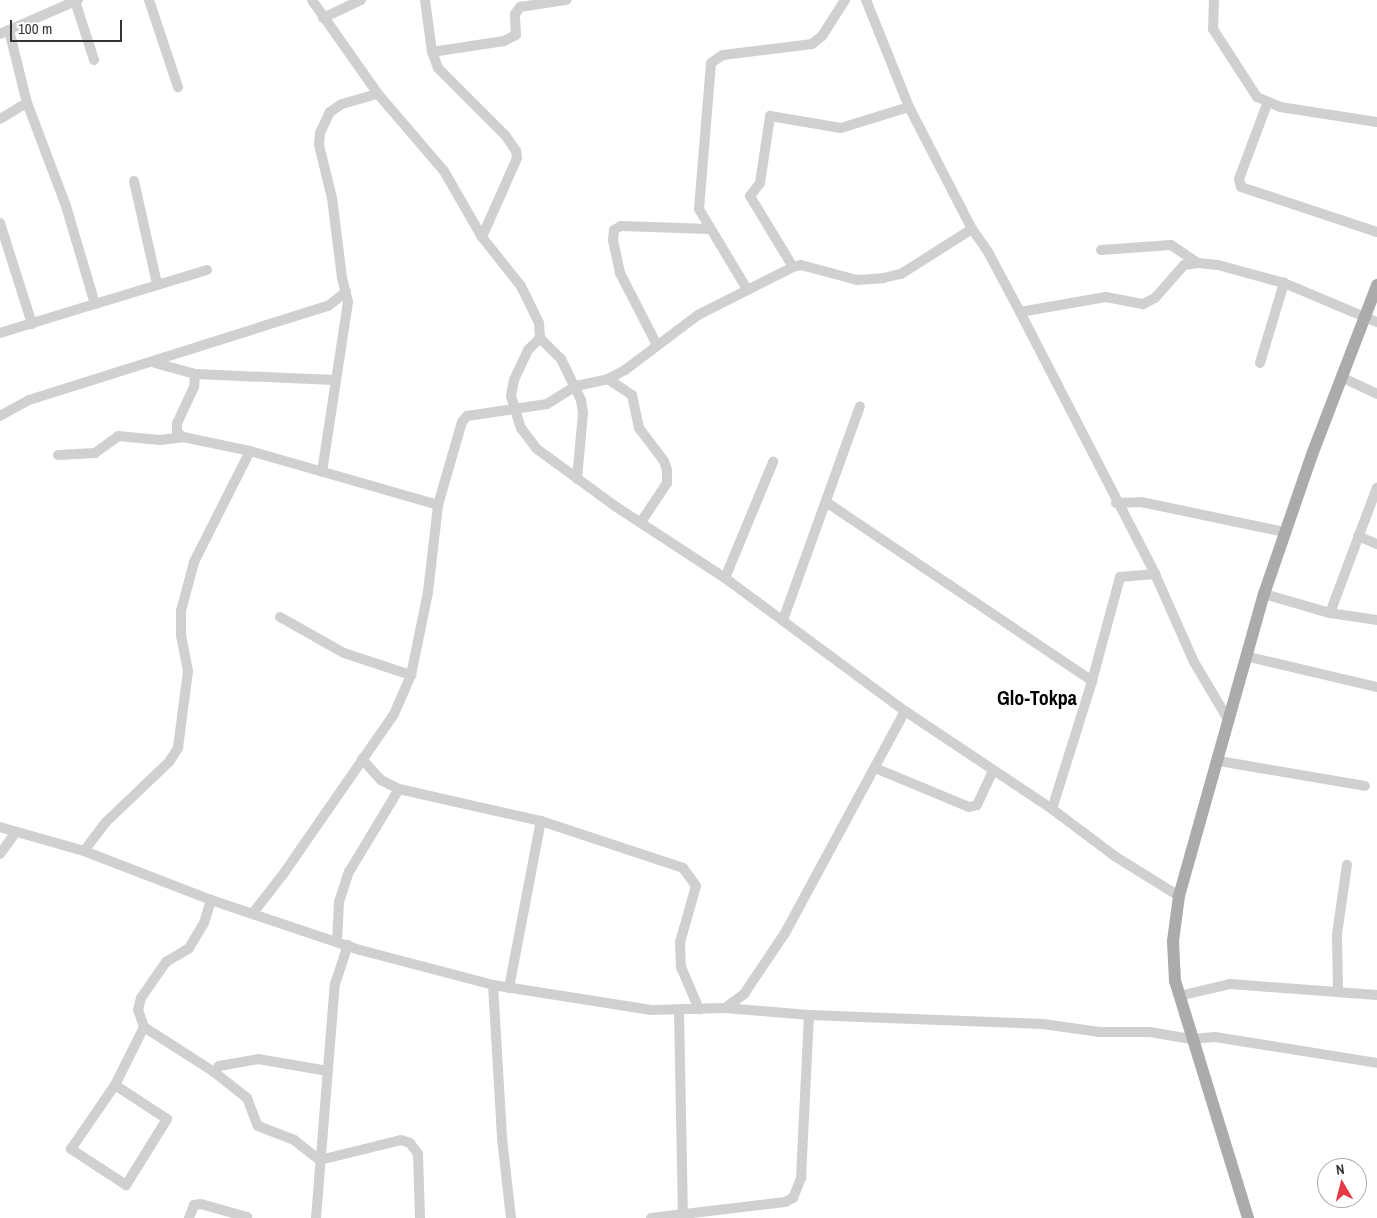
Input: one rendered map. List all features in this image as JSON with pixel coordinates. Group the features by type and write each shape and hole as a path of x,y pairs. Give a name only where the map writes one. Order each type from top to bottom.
{"main road":[{"path":"1248,1218 1179,996 1173,941 1179,896 1249,656 1264,594 1341,377 1371,319 1377,285"}],"street":[{"path":"94,60 76,0 4,32 27,103 66,206 95,304"},
{"path":"149,0 178,87"},
{"path":"312,0 378,94 444,171 482,237 520,286 539,323 540,338 561,359 576,386 583,413 577,479"},
{"path":"324,18 361,0"},
{"path":"425,0 432,52 443,75 505,135 516,151 517,158 482,237"},
{"path":"432,52 504,40 516,35 515,14 520,7 566,0"},
{"path":"747,289 709,229 699,209 711,63 723,55 812,44 822,36 845,0"},
{"path":"866,0 909,107 972,229 988,252 1020,312 1116,503 1155,574 1194,662 1229,721"},
{"path":"1214,0 1214,29 1257,97 1268,104 1377,122"},
{"path":"322,472 334,380 347,314 346,292 332,198 319,145 320,133 330,112 342,104 378,94"},
{"path":"0,119 27,103"},
{"path":"1268,104 1240,180 1241,187 1377,232"},
{"path":"793,267 750,196 760,183 770,116 841,128 909,107"},
{"path":"134,181 157,284"},
{"path":"0,223 32,324"},
{"path":"657,345 620,273 613,240 614,230 620,226 709,229"},
{"path":"253,913 290,866 394,714 411,674 428,592 438,505 462,422 477,413 547,404 576,386 608,379 625,370 698,315 793,267 801,266 857,280 892,276 901,274 972,229"},
{"path":"1101,250 1171,245 1198,263"},
{"path":"1020,312 1106,296 1116,296 1143,304 1156,298 1184,265 1198,263 1218,265 1284,282 1371,319"},
{"path":"0,333 206,270"},
{"path":"1260,363 1284,282"},
{"path":"0,416 29,400 155,363 328,306 346,292"},
{"path":"328,306 347,314"},
{"path":"540,338 528,350 514,380 513,409 521,428 537,449 577,479 725,578 905,711 1052,809 1116,857 1179,896"},
{"path":"155,363 195,374 334,380"},
{"path":"183,437 177,432 178,423 194,387 195,374"},
{"path":"1341,377 1377,394"},
{"path":"608,379 632,395 639,428 664,461 667,470 667,483 641,522"},
{"path":"783,620 860,406"},
{"path":"58,455 95,453 118,436 160,440 183,437 250,451 438,505"},
{"path":"84,851 106,822 169,762 178,748 188,671 181,634 181,611 194,562 250,451"},
{"path":"725,578 773,462"},
{"path":"1330,613 1377,486"},
{"path":"826,502 1092,681"},
{"path":"1116,503 1141,502 1285,532"},
{"path":"1358,536 1377,544"},
{"path":"1052,809 1092,681 1120,577 1155,574"},
{"path":"1264,594 1330,613 1377,620"},
{"path":"280,617 344,653 411,674"},
{"path":"1249,656 1377,687"},
{"path":"725,1008 744,994 785,933 905,711"},
{"path":"362,759 375,775 399,789 541,821 683,868 693,877 696,886 694,900 680,942 681,958 699,1009"},
{"path":"1219,761 1365,786"},
{"path":"875,768 969,807 977,805 993,770"},
{"path":"337,941 339,902 349,872 399,789"},
{"path":"509,988 541,821"},
{"path":"0,827 84,851 211,900 348,945 509,988 651,1010 725,1008 809,1015 1008,1022 1099,1032 1150,1032 1191,1038 1215,1037 1377,1063"},
{"path":"0,854 16,832"},
{"path":"1338,992 1337,934 1347,865"},
{"path":"211,900 204,922 189,948 166,962 141,998 138,1010 144,1028 214,1072 247,1098 258,1126 294,1140 320,1160"},
{"path":"316,1218 335,984 348,945"},
{"path":"1179,996 1230,984 1377,995"},
{"path":"493,985 502,1138 511,1218"},
{"path":"679,1010 683,1214"},
{"path":"651,1218 785,1202 798,1193 809,1015"},
{"path":"115,1084 168,1119 126,1185 72,1149 115,1084 144,1028"},
{"path":"214,1072 219,1066 258,1059 328,1071"},
{"path":"320,1160 401,1140 410,1143 418,1154 420,1218"},
{"path":"189,1218 194,1205 201,1204 247,1217"}],"district":[{"name":"Glo-Tokpa","path":"1037,697"}]}
